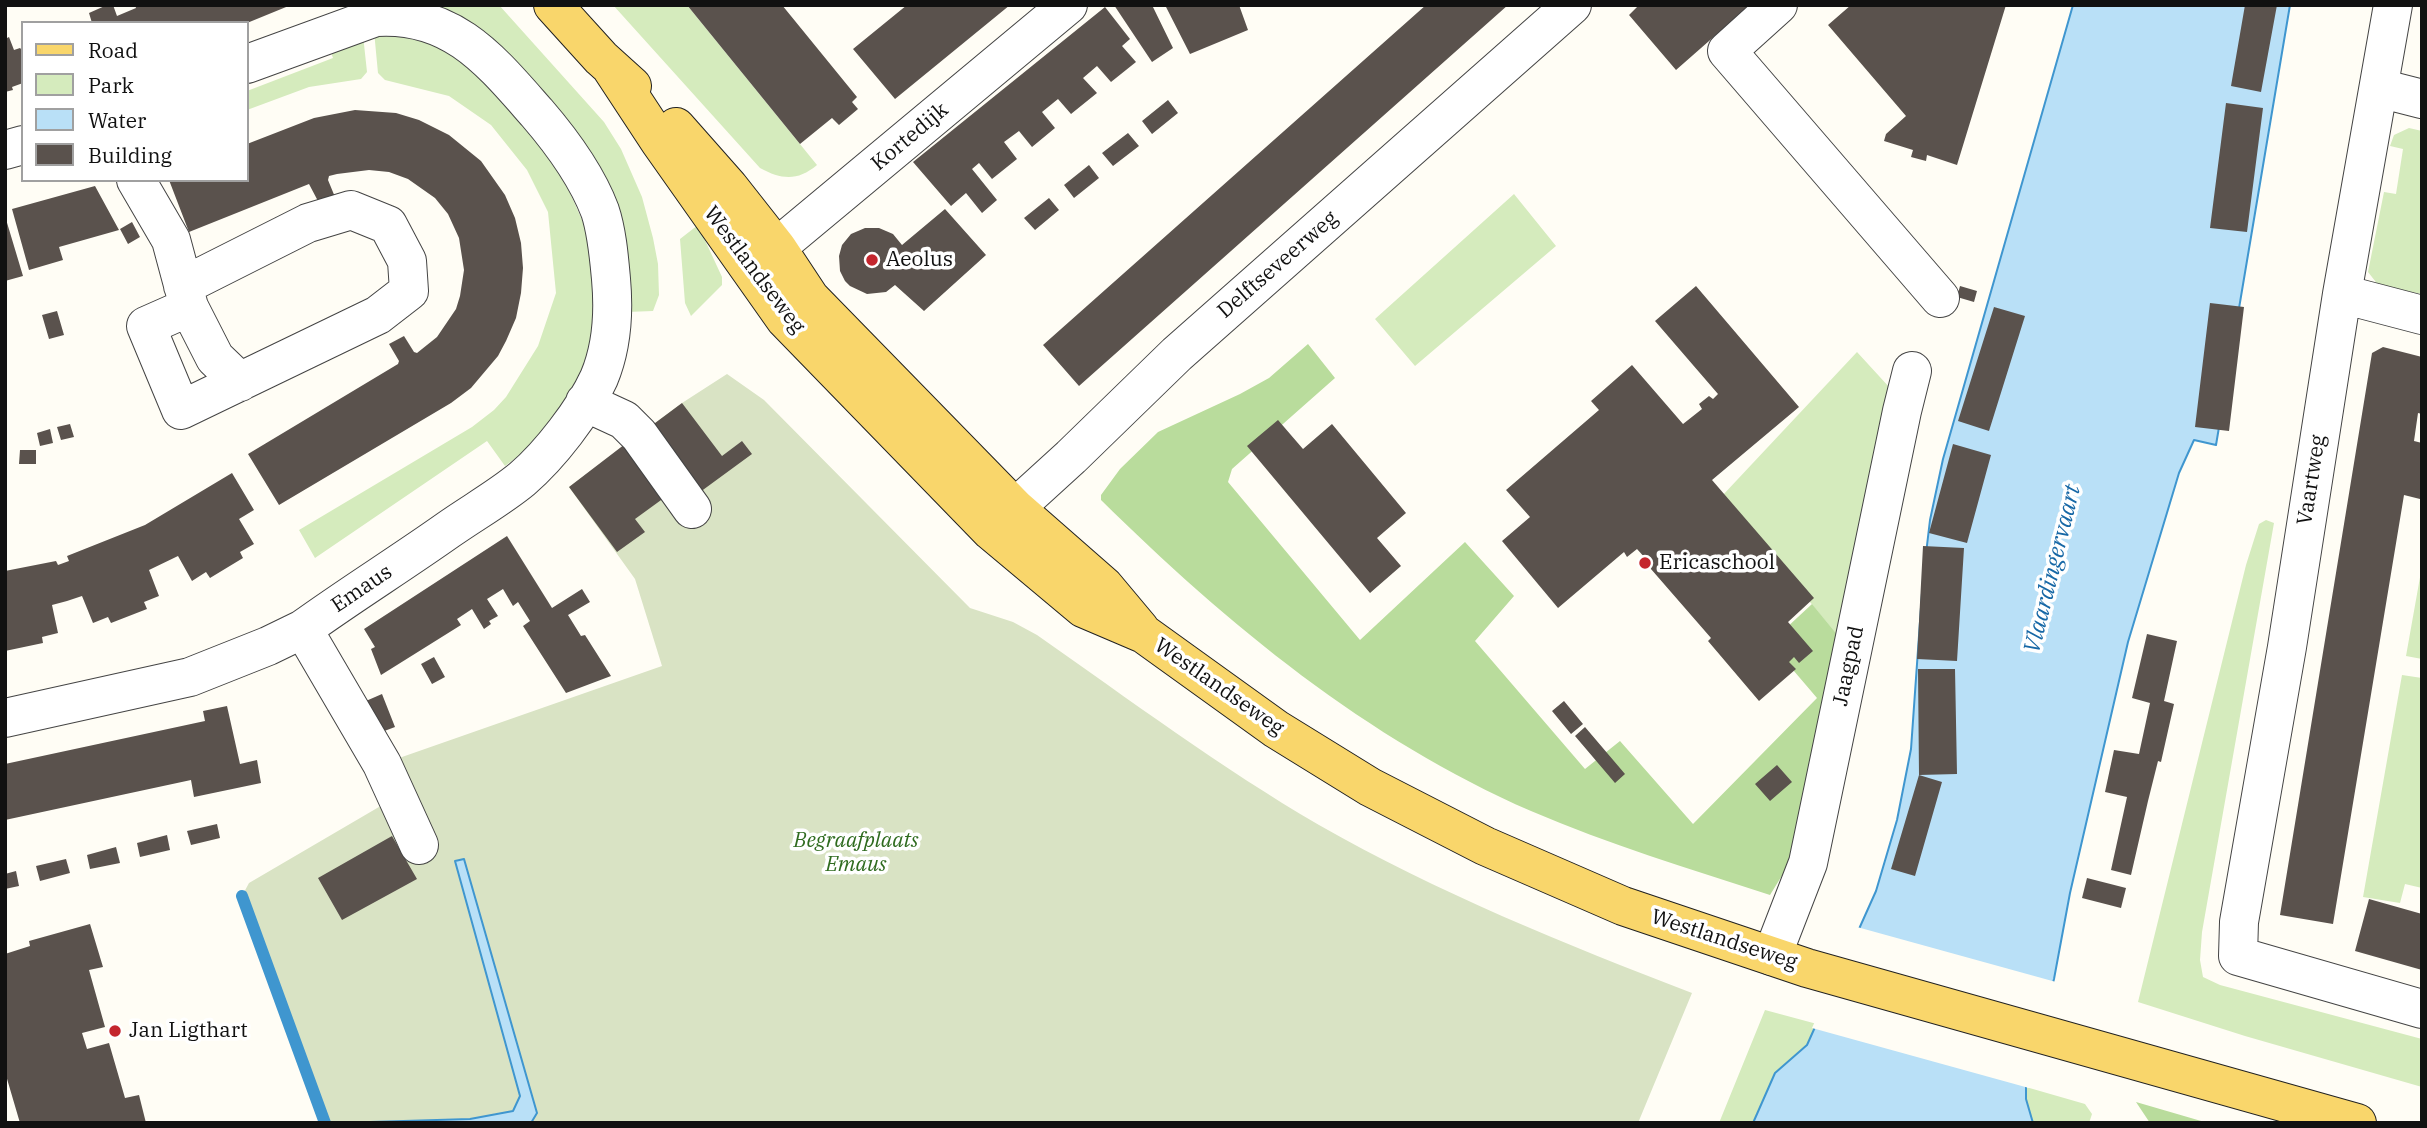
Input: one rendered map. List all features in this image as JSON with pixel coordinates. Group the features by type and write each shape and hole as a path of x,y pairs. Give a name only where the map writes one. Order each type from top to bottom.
{"main road":[{"name":"Westlandseweg","path":"553,5 612,69 660,142 764,258 785,319 933,474 1104,586 1144,634 1276,729 1381,793 1485,846 1623,906 1807,968 2357,1123"}],"street":[{"name":"Kortedijk","path":"764,258 1068,5"},
{"name":"Delftseveerweg","path":"1003,520 1177,354 1572,5"},
{"path":"1778,5 1727,51 1940,298"},
{"name":"Vaartweg","path":"2393,5 2342,294 2287,647 2239,922 2238,956 2422,1009"},
{"name":"Emaus","path":"5,718 190,677 303,629 523,478 570,427 599,377 610,339 612,318 608,251 600,211 576,163 504,76 469,42 449,31 412,18 376,17 248,64"},
{"path":"2379,88 2422,99"},
{"path":"137,182 171,240 186,297 215,358 240,382"},
{"path":"351,210 388,225 407,261 409,291 378,315 181,410 146,326 186,297 308,223 351,210"},
{"path":"2342,294 2422,315"},
{"name":"Jaagpad","path":"1772,956 1808,863 1912,371"},
{"path":"585,402 624,420 632,427 692,509"},
{"path":"303,629 382,764 419,845"}],"green space":[{"path":"411,5 499,5 604,122 621,149 642,197 653,238 658,264 659,295 653,311 627,312 609,196"},
{"path":"613,5 687,5 817,165 803,174 790,177 776,175 760,168"},
{"path":"374,31 448,47 511,109 563,177 586,229 598,289 590,348 575,388 529,448 505,466 487,441 315,558 299,530 472,427 506,397 538,346 556,293 548,212 527,170 491,125 449,96 385,80 378,73"},
{"path":"363,35 367,72 361,79 309,87 248,110 248,91 333,58 329,47"},
{"path":"2409,128 2422,131 2422,294 2379,286 2368,272 2384,192 2396,194 2403,149 2390,146 2394,135"},
{"path":"1514,194 1556,246 1415,366 1375,319"},
{"path":"698,225 722,277 722,285 691,316 685,303 680,239"},
{"path":"1308,344 1335,378 1232,469 1228,482 1360,640 1465,542 1514,596 1475,641 1585,769 1620,741 1693,824 1817,698 1770,643 1812,604 1854,655 1791,861 1770,895 1649,856 1560,823 1470,782 1412,750 1356,714 1249,634 1101,500 1101,495 1120,469 1158,432 1269,378"},
{"path":"1857,352 1890,388 1854,655 1722,496"},
{"name":"Begraafplaats Emaus","path":"727,374 764,400 970,608 1013,622 1037,635 1247,780 1364,850 1503,916 1692,993 1638,1123 325,1123 242,896 249,883 396,797 382,764 662,666 635,579 569,487 682,403"},
{"path":"2266,520 2274,523 2202,932 2200,960 2203,977 2220,985 2422,1039 2422,1087 2138,1002 2246,565 2259,524"},
{"path":"2422,566 2422,659 2406,656"},
{"path":"2402,675 2422,678 2422,888 2405,884 2400,903 2363,897"},
{"path":"1765,1010 1817,1024 1807,1045 1775,1073 1753,1123 1719,1123"},
{"path":"2026,1087 2085,1104 2092,1114 2089,1123 2033,1123 2026,1099"},
{"path":"2136,1102 2208,1123 2150,1123"}],"water":[{"name":"Vlaardingervaart","path":"2073,5 2290,5 2216,445 2194,440 2179,473 2128,642 2070,893 2054,979 2026,1087 2026,1099 2033,1123 1753,1123 1775,1073 1807,1045 1876,891 1897,820 1911,749 1930,520 1943,459"},
{"path":"464,859 537,1113 531,1123 337,1123 470,1119 513,1111 520,1096 455,861"}],"pier":[{"path":"1857,927 2056,982 2029,1088 1812,1028"}],"building":[{"path":"107,5 113,5 117,16 136,8 135,5 291,5 248,23 91,21 89,13"},
{"path":"687,5 782,5 857,97 852,102 858,109 839,125 832,118 800,144"},
{"path":"907,5 1010,5 895,99 853,49"},
{"path":"1114,5 1152,5 1173,48 1152,62"},
{"path":"1165,5 1239,5 1248,30 1190,54"},
{"path":"1426,5 1508,5 1079,386 1043,345"},
{"path":"1639,5 1750,5 1676,70 1629,15"},
{"path":"1851,5 2006,5 1957,165 1927,155 1926,161 1911,157 1913,150 1884,141 1886,134 1906,116 1828,25"},
{"path":"2245,5 2277,5 2261,92 2231,86"},
{"path":"1105,7 1130,39 1122,46 1136,62 1111,82 1097,66 1083,78 1097,93 1071,114 1058,99 1042,112 1055,128 1032,147 1019,131 1004,142 1017,159 992,179 979,163 972,169 997,200 982,213 966,193 951,206 913,162"},
{"path":"9,37 14,50 21,49 21,84 5,92 5,39"},
{"path":"1168,100 1178,113 1152,134 1142,121"},
{"path":"2226,103 2263,108 2247,232 2210,228"},
{"path":"355,110 396,113 419,120 449,135 481,161 505,195 515,218 523,268 521,293 516,318 506,341 498,356 471,388 451,403 279,505 248,454 398,364 399,361 389,344 404,336 417,353 437,337 456,309 464,270 459,238 448,214 435,198 408,179 389,172 369,170 329,176 335,197 319,203 309,184 189,232 170,182 248,182 248,144 314,118"},
{"path":"1128,133 1139,146 1113,166 1102,153"},
{"path":"1089,165 1099,178 1074,198 1064,185"},
{"path":"95,186 119,230 59,247 63,260 29,270 12,209"},
{"path":"1049,198 1059,210 1035,230 1024,218"},
{"path":"945,209 986,255 924,311 895,285 886,292 867,294 845,281 840,271 839,256 842,245 851,234 865,228 879,228 893,234 902,245"},
{"path":"5,216 23,276 5,281"},
{"path":"132,222 140,237 128,244 120,229"},
{"path":"1696,286 1799,407 1712,480 1814,598 1788,622 1813,651 1799,663 1794,657 1789,662 1796,669 1759,701 1708,641 1711,638 1644,561 1646,559 1637,549 1627,557 1624,552 1558,608 1502,541 1530,517 1506,490 1599,410 1591,401 1632,365 1683,424 1702,409 1699,404 1709,396 1713,399 1718,394 1655,321"},
{"path":"1960,286 1977,291 1974,302 1957,297"},
{"path":"2210,303 2244,307 2229,431 2195,427"},
{"path":"1994,307 2025,316 1989,431 1958,421"},
{"path":"57,311 64,335 49,339 42,315"},
{"path":"2383,347 2422,357 2422,414 2418,413 2414,441 2422,443 2422,490 2420,499 2404,495 2333,924 2280,915 2372,353"},
{"path":"682,403 722,456 742,441 752,454 696,495 647,429"},
{"path":"1278,420 1303,449 1332,424 1406,513 1377,538 1401,566 1370,593 1247,446"},
{"path":"70,424 74,437 61,440 57,427"},
{"path":"50,429 53,443 40,446 37,433"},
{"path":"629,441 668,495 635,519 645,532 617,552 569,487"},
{"path":"1953,444 1991,455 1967,543 1929,533"},
{"path":"20,450 36,450 36,464 19,464"},
{"path":"232,473 254,510 239,519 254,544 240,552 243,558 210,578 206,572 192,581 178,556 149,570 159,596 144,602 147,609 111,623 108,617 93,623 82,596 52,605 58,633 42,637 43,643 5,651 5,571 56,561 58,565 69,561 67,556 145,525"},
{"path":"507,536 552,608 582,589 590,602 568,615 581,636 585,635 611,676 566,693 523,626 530,621 518,602 513,606 503,589 487,599 498,616 489,621 491,624 484,629 472,609 457,619 461,625 381,675 371,649 375,647 364,629"},
{"path":"1923,546 1964,548 1957,661 1917,659"},
{"path":"2147,634 2177,641 2164,701 2174,704 2131,875 2111,870 2127,797 2105,792 2114,750 2139,754 2150,703 2132,698"},
{"path":"434,657 445,677 432,684 421,664"},
{"path":"1918,669 1955,669 1957,774 1919,775"},
{"path":"382,694 395,727 371,736 359,704"},
{"path":"1564,701 1583,724 1571,734 1552,711"},
{"path":"227,706 240,764 257,760 261,783 194,797 191,780 5,820 5,764 205,721 203,711"},
{"path":"1585,727 1625,774 1615,783 1575,736"},
{"path":"1777,765 1792,782 1770,801 1755,784"},
{"path":"1919,775 1942,782 1915,876 1891,869"},
{"path":"217,824 220,838 191,845 187,831"},
{"path":"167,835 170,850 140,857 137,843"},
{"path":"392,836 417,879 342,920 318,878"},
{"path":"116,847 120,863 90,869 87,855"},
{"path":"66,859 70,873 40,881 36,866"},
{"path":"16,871 19,886 5,889 5,874"},
{"path":"2087,878 2126,888 2121,908 2082,898"},
{"path":"2369,899 2422,914 2422,970 2355,951"},
{"path":"90,924 103,967 89,970 105,1027 82,1033 87,1049 109,1043 125,1098 139,1095 146,1123 20,1123 5,1072 5,954 30,946 29,941"}],"waterway":[{"path":"242,896 325,1123"}],"place":[{"name":"Aeolus","path":"872,260"},
{"name":"Ericaschool","path":"1645,563"},
{"name":"Jan Ligthart","path":"115,1031"}]}
